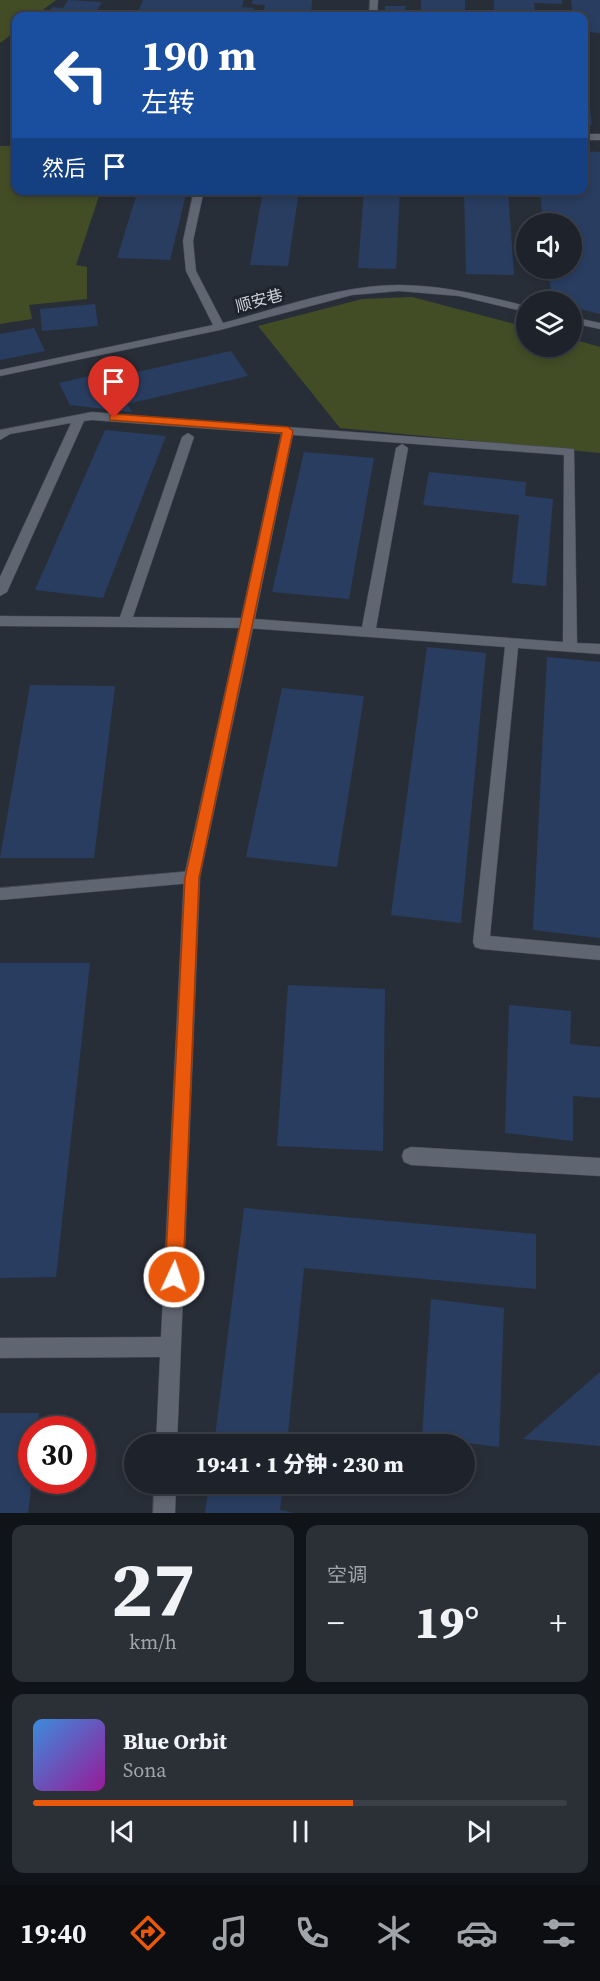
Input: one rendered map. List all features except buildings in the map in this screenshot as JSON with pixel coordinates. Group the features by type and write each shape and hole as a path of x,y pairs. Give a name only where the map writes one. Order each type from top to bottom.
{"street":[{"path":"198,195 188,241 191,271 219,327"},
{"name":"顺安巷","path":"0,373 219,327 352,292 399,288 459,293 516,307"},
{"path":"582,322 600,327"},
{"path":"0,436 6,431 92,416 570,452 570,646"},
{"path":"0,592 79,418"},
{"path":"166,1434 192,878 288,431"},
{"path":"125,622 188,437"},
{"path":"368,632 402,448"},
{"path":"0,621 248,623 600,649"},
{"path":"512,642 481,942 600,953"},
{"path":"0,894 192,878"},
{"path":"411,1156 600,1167"},
{"path":"0,1348 170,1347"},
{"path":"164,1513 165,1494"}],"green space":[{"path":"0,0 56,0 40,12 12,12 12,34 0,43"},
{"path":"0,146 12,146 12,195 99,195 76,265 87,267 87,299 29,305 32,319 0,324"},
{"path":"412,297 516,324 516,357 582,357 582,342 600,347 600,453 340,428 258,326 362,299"}],"route":[{"path":"114,418 288,431 192,878 174,1277"}]}
